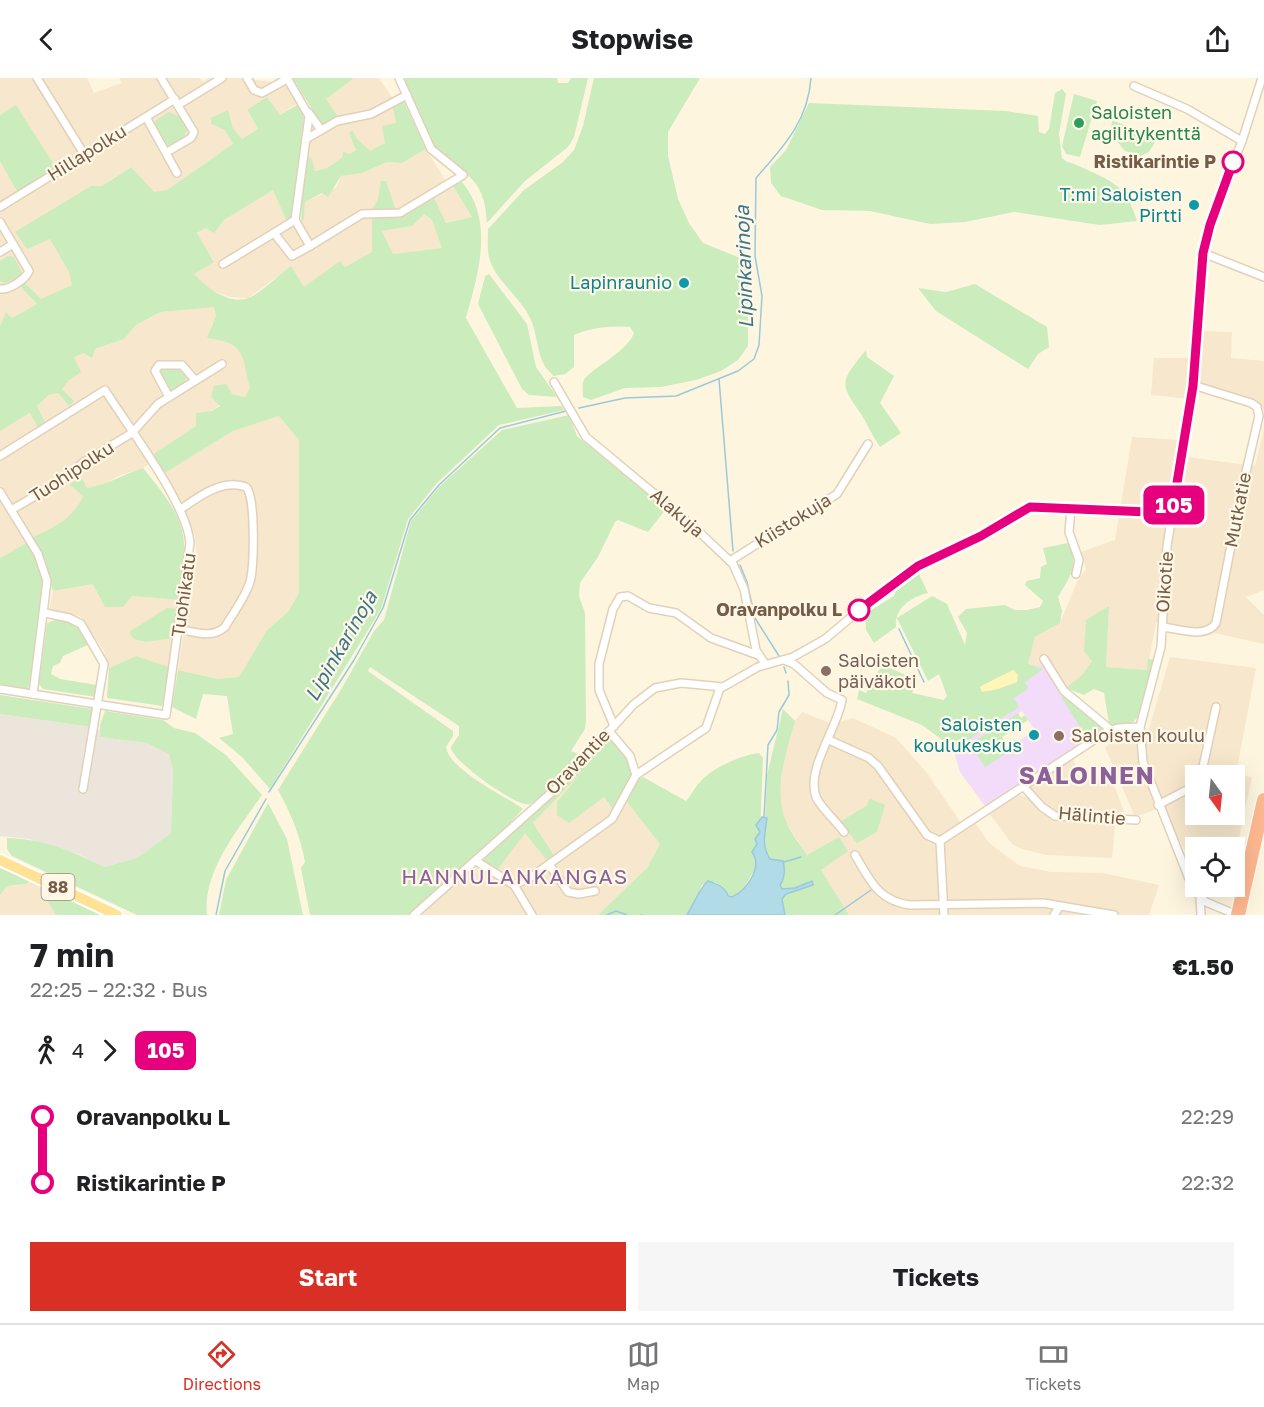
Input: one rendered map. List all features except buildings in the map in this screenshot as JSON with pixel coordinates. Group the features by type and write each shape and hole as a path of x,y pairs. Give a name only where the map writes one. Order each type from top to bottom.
{"highway":[{"path":"1237,915 1264,800"}],"main road":[{"name":"88","path":"0,860 117,915"}],"street":[{"path":"37,78 84,154"},
{"path":"161,78 193,129 193,135 167,152"},
{"name":"Hillapolku","path":"0,207 146,117 222,78"},
{"path":"247,78 254,90 262,93 287,78 321,130"},
{"path":"274,232 292,256 362,214 400,213 463,175 431,149 399,78"},
{"name":"Oikotie","path":"1185,872 1143,762 1140,727 1158,664 1164,579 1172,513 1193,386 1203,253 1213,214 1242,141 1262,78"},
{"path":"1134,86 1187,109 1242,141"},
{"path":"306,139 349,117 371,114 407,95"},
{"path":"306,108 309,116 295,220 310,246"},
{"path":"146,117 177,173"},
{"path":"223,264 295,220"},
{"path":"0,222 29,273 5,290 0,289"},
{"path":"0,252 14,244"},
{"path":"1203,253 1264,277"},
{"name":"Tuohipolku","path":"11,510 58,483 84,462 132,433 158,404 222,364"},
{"path":"169,397 155,371 159,365 182,365 195,380"},
{"name":"Alakuja","path":"555,382 586,437 730,561 744,589 758,655 765,664"},
{"name":"Mutkatie","path":"1162,627 1202,632 1216,623 1243,480 1259,416 1257,407 1251,403 1193,386"},
{"name":"Tuohikatu","path":"0,456 105,390 181,509 190,543 166,715 99,704"},
{"name":"Kiistokuja","path":"730,561 837,494 868,444"},
{"path":"179,629 209,634 219,632 225,627 249,583 253,543 251,497 246,487 225,486 208,491 181,509"},
{"path":"0,493 44,566 48,588 33,694"},
{"path":"514,885 549,864 612,819 636,775 706,728 720,688 765,664 784,660 825,639 874,598 918,566 981,536 1027,508 1039,505 1071,509 1172,513"},
{"path":"1071,509 1069,532 1079,561 1076,574"},
{"path":"636,775 630,756 611,729 599,690 599,664 613,609 620,597 628,596 649,608 676,613 711,638 758,655"},
{"path":"45,613 78,622 100,654 104,669 82,789"},
{"path":"1044,659 1064,691 1111,730"},
{"path":"784,660 794,664 827,693 842,700 829,740 815,769 814,787 820,803 844,832"},
{"name":"Oravantie","path":"414,915 568,776 643,697 661,686 681,683 720,688"},
{"path":"0,689 99,704"},
{"path":"1203,765 1216,707"},
{"path":"940,841 1111,730 1140,727"},
{"path":"829,740 858,753 878,766 927,836 940,841"},
{"name":"Hälintie","path":"1023,786 1042,807 1055,816 1136,820"},
{"path":"1158,805 1185,791"},
{"path":"940,841 944,915"},
{"path":"855,855 874,887 886,899 910,905 1043,903 1114,915"},
{"path":"476,861 514,885 532,915"},
{"path":"549,864 568,891 579,894 595,891"},
{"path":"1200,915 1200,897 1237,915"},
{"path":"1054,915 1059,907"}],"shaded area":[{"path":"0,78 87,78 94,93 122,83 119,78 200,78 203,82 208,78 254,78 273,82 277,78 293,78 305,98 280,115 247,111 258,129 242,139 233,128 228,110 211,124 225,130 233,144 167,190 154,193 130,167 102,186 91,186 16,232 50,238 69,272 72,285 41,300 26,284 21,287 37,304 12,318 6,312 0,326 0,281 5,283 8,256 0,261 0,161 18,192 16,105 0,115"},
{"path":"354,78 379,78 393,99 396,124 385,143 370,152 349,133 356,150 327,168 314,171 304,159 299,159 304,116 311,107 321,125 326,99"},
{"path":"426,149 472,217 446,223 433,199 399,218 372,218 372,252 345,267 340,261 324,275 302,288 291,267 248,298 230,297 207,289 194,274 214,261 197,234 206,228 214,232 224,220 273,190 287,221 299,219 300,223 304,218 305,202 336,188 341,176 362,173 387,162 402,163"},
{"path":"423,214 432,220 443,248 393,254 382,231 412,226"},
{"path":"214,306 216,316 211,327 241,351 250,388 246,397 232,394 212,411 197,413 196,426 155,453 154,461 143,468 121,475 100,486 87,488 70,484 83,496 70,518 0,558 0,431 31,413 45,422 37,406 49,395 58,393 69,406 62,389 69,380 73,357 124,339 136,325 162,312"},
{"path":"1202,331 1232,332 1231,358 1264,361 1264,410 1258,405 1190,385 1189,399 1151,395 1154,358 1201,358"},
{"path":"279,416 299,440 299,593 288,612 267,630 239,677 219,679 178,670 196,551 195,535 163,474 233,431"},
{"path":"1264,429 1264,590 1246,597 1264,615 1264,644 1173,624 1156,623 1147,670 1106,667 1109,606 1086,620 1085,634 1092,661 1082,675 1061,692 1028,664 1035,637 1060,623 1077,582 1086,569 1081,552 1115,540 1132,437 1181,440 1179,456 1255,466"},
{"path":"93,584 132,596 181,600 179,609 129,632 146,642 174,638 169,667 136,656 109,668 104,651 80,616 49,611 53,591"},
{"path":"1170,657 1256,668 1238,765 1185,765 1185,825 1242,825 1239,837 1185,837 1185,851 1163,807 1135,817 1105,747 1114,741 1128,737 1147,736"},
{"name":"Saloisten koulu","path":"1028,664 1044,667 1061,692 1103,729 985,806 960,772 951,742 939,720 965,691","holes":["1022,711 1035,730 1008,748 970,744"]},
{"path":"802,712 832,724 853,718 896,738 927,773 965,829 975,823 989,843 1020,866 1052,872 1103,873 1159,885 1149,915 849,915 821,870 840,837 807,855 785,821 780,797 783,761 795,721"},
{"path":"0,714 92,727 100,730 100,737 147,743 169,753 173,770 171,833 137,858 105,867 80,855 29,839 0,836"},
{"path":"1073,759 1080,778 1109,779 1113,782 1124,812 1119,812 1117,817 1058,813 1043,806 1031,790 1031,786"},
{"path":"582,772 618,815 627,802 660,844 647,868 598,915 419,915 470,871 487,864 498,869 525,832 554,854 533,823"},
{"path":"1245,776 1252,777 1245,810"},
{"path":"1018,794 1028,798 1047,816 1056,820 1115,823 1112,858 1047,855 1012,844 989,813"},
{"path":"31,879 41,883 40,889 56,915 0,915 0,895 7,886 22,885"}],"green space":[{"path":"293,78 354,78 326,99 338,117 322,126"},
{"path":"405,78 557,78 558,83 568,83 571,78 588,78 574,137 568,147 525,181 487,223 482,195 477,185 434,146 412,108"},
{"path":"594,78 700,78 668,132 668,156 678,199 689,223 703,243 740,258 748,271 748,346 738,360 721,371 696,380 661,387 625,388 591,400 583,397 583,382 586,377 623,348 634,333 630,327 616,326 593,329 574,335 574,367 565,374 554,376 541,357 533,326 526,310 501,280 492,265 488,254 488,229 524,190 563,162 574,150 583,126"},
{"path":"1062,89 1066,94 1059,134 1062,158 1116,185 1128,199 1137,221 1100,225 1014,212 965,222 930,224 870,211 822,210 781,196 771,183 770,167 786,150 809,103 1006,111 1038,116 1039,132 1045,134 1049,129 1055,93"},
{"name":"Saloisten agilitykenttä","path":"1074,94 1097,101 1080,157 1066,154 1062,146"},
{"path":"267,97 280,115 297,105 304,116 291,219 287,222 273,190 224,220 214,233 206,228 197,233 214,262 194,274 199,279 218,294 240,300 258,292 291,266 304,287 340,261 345,267 372,252 372,218 399,218 434,198 446,223 472,217 453,186 462,182 472,197 481,231 479,266 466,318 517,408 561,406 564,410 499,425 437,483 408,519 381,609 270,789 242,757 219,738 233,734 227,696 203,694 196,719 172,707 178,670 218,679 239,677 267,630 288,612 299,593 299,440 279,416 233,431 163,474 154,461 155,453 196,426 196,413 212,411 220,406 211,397 214,386 226,384 232,394 245,397 250,388 240,352 229,343 207,338 216,316 214,307 161,312 136,325 124,339 95,349 92,358 84,353 74,357 81,372 69,380 62,389 74,401 69,406 58,393 49,395 37,406 45,422 38,427 30,413 0,431 0,326 6,312 12,318 37,304 20,286 25,283 41,299 72,285 69,272 50,239 27,249 15,232 91,186 102,186 131,167 154,192 167,190 233,144 225,130 211,124 211,118 228,110 233,128 242,139 258,129 247,110","holes":["424,214 432,220 442,248 393,254 382,231 412,226"]},
{"path":"403,100 426,149 402,163 387,162 362,173 341,176 328,197 322,193 305,202 304,218 301,223 304,159 311,157 315,171 327,168 342,158 343,152 350,154 356,150 349,133 352,130 357,139 370,151 385,143 382,126 396,123 393,108"},
{"path":"16,105 56,168 18,193 0,161 0,115"},
{"path":"169,112 182,118 187,128 184,138 171,146 157,133 155,125 155,121"},
{"path":"1112,120 1157,139 1149,152 1139,157 1125,151 1111,134"},
{"path":"381,181 386,181 396,211 372,210 378,199"},
{"path":"8,256 14,257 23,275 5,283 0,281 0,261"},
{"path":"489,274 527,324 536,367 557,397 529,395 522,389 478,304 485,276"},
{"path":"975,284 1047,327 1049,347 1038,354 1028,369 936,311 918,288 946,292"},
{"path":"866,350 867,357 894,376 880,403 901,433 880,447 846,388 847,375"},
{"path":"170,368 178,369 186,377 185,383 171,391 160,371"},
{"path":"569,415 577,436 666,509 648,532 618,520 615,522 598,557 580,583 579,596 585,613 586,721 585,729 571,751 581,755 558,782 537,800 530,804 523,804 500,792 461,762 451,747 459,735 459,726 370,667 368,671 453,731 453,736 446,747 449,756 457,765 479,782 523,809 490,844 410,915 310,915 301,868 305,862 303,852 278,790 342,688 374,631 384,620 411,521 440,486 502,430"},
{"path":"143,468 169,502 177,515 181,528 184,558 181,600 132,596 123,607 105,607 93,584 53,591 45,560 33,537 62,521 79,504 83,496 69,484 81,477 87,488 94,487"},
{"path":"28,542 36,558 45,593 28,689 0,684 0,558"},
{"path":"1068,543 1073,558 1072,571 1058,597 1062,611 1060,623 1035,637 1028,664 1043,669 1025,682 1028,689 1014,698 1019,707 949,752 941,739 922,725 857,699 859,690 866,693 882,665 918,680 912,693 944,700 947,696 939,674 928,681 897,618 932,596 947,604 965,645 967,633 958,617 966,609 1005,605 1015,610 1040,607 1043,601 1025,585 1027,581 1040,578 1041,567 1047,564 1043,548","holes":["1013,670 1018,675 1013,684 987,691 980,687"]},
{"path":"919,574 928,593 905,604 898,614 896,627 874,643 866,630 865,614 894,596 896,591"},
{"path":"1109,606 1106,667 1147,670 1148,659 1156,660 1148,694 1138,717 1130,724 1121,727 1109,723 1104,693 1094,689 1084,695 1066,688 1082,675 1092,661 1084,651 1086,620"},
{"path":"167,608 179,609 174,638 146,642 134,639 129,632"},
{"path":"58,619 77,627 90,644 63,656 60,663 53,666 51,674 60,679 97,685 96,697 43,689 39,684 47,623"},
{"path":"136,656 169,667 162,706 107,698 109,668"},
{"path":"0,695 92,709 94,715 92,727 0,714"},
{"path":"1065,696 1104,730 1083,743 1081,739 1086,736 1061,697"},
{"path":"783,709 795,721 782,770 781,794 785,819 807,855 839,837 848,851 821,870 849,915 785,915 782,899 786,894 813,885 811,882 795,888 782,889 780,885 784,875 783,861 770,859 764,847 767,775"},
{"path":"105,711 163,720 174,728 195,733 226,755 262,795 233,836 216,867 207,899 207,915 137,915 12,856 7,849 7,838 46,843 105,867 137,858 171,833 173,770 169,754 147,743 100,737 100,725"},
{"path":"1018,713 1021,718 1025,715 1028,720 1002,737 1010,751 985,767 970,744"},
{"path":"612,738 627,756 633,776 614,811 604,797 569,823 557,815 557,802 582,772 533,823 554,855 546,859 525,833 498,869 496,870 484,861 486,856 604,741"},
{"path":"759,753 763,758 760,832 755,839 757,844 754,855 757,866 742,891 732,897 728,896 727,892 715,882 702,885 693,908 687,915 598,915 647,868 660,844 627,802 638,780 643,777 686,801 698,784 719,767 736,759"},
{"path":"870,799 885,805 877,832 857,843 840,822 866,806"},
{"path":"268,803 287,839 303,915 219,915 226,880"},
{"path":"0,868 31,879 26,884 7,886 0,895"},
{"path":"41,883 109,915 56,915 40,889"}],"sand":[{"path":"1013,670 1018,675 1017,682 982,692 980,687"}],"water":[{"path":"762,817 767,818 764,839 767,854 770,859 783,861 784,873 780,885 782,889 795,888 812,881 813,885 786,894 782,899 785,915 687,915 708,881 720,886 728,896 732,897 748,884 756,864 752,852 757,844 755,839 760,832 756,825"}],"waterway":[{"name":"Lipinkarinoja","path":"579,408 625,398 676,396 738,371 754,359 759,345 762,296 755,256 756,178 784,144 799,121 809,94 811,78"},
{"path":"719,379 733,551"},
{"name":"Lipinkarinoja","path":"269,792 354,660 383,608 410,520 439,485 500,428 566,411"},
{"path":"740,565 747,582 755,618 779,656"},
{"path":"899,629 924,682"},
{"path":"784,667 786,673"},
{"path":"764,817 768,745 777,730 779,712 789,695 788,681"},
{"name":"Lipinkarinoja","path":"216,915 225,871 266,799"},
{"path":"784,862 801,857"},
{"path":"835,915 871,890"},
{"path":"607,915 616,911 627,915"}],"bus line":[{"name":"105","path":"859,610 918,566 981,536 1030,507 1044,505 1110,512 1172,513 1193,386 1203,253 1217,203 1233,162"}],"place":[{"name":"Saloisten agilitykenttä","path":"1079,123"},
{"name":"Ristikarintie P","path":"1233,162"},
{"name":"T:mi Saloisten Pirtti","path":"1194,205"},
{"name":"Lapinraunio","path":"684,283"},
{"name":"Oravanpolku L","path":"859,610"},
{"name":"Saloisten päiväkoti","path":"826,671"},
{"name":"Saloisten koulukeskus","path":"1034,735"},
{"name":"Saloisten koulu","path":"1059,736"}],"district":[{"name":"SALOINEN","path":"1087,776"},
{"name":"HANNULANKANGAS","path":"515,877"}]}
